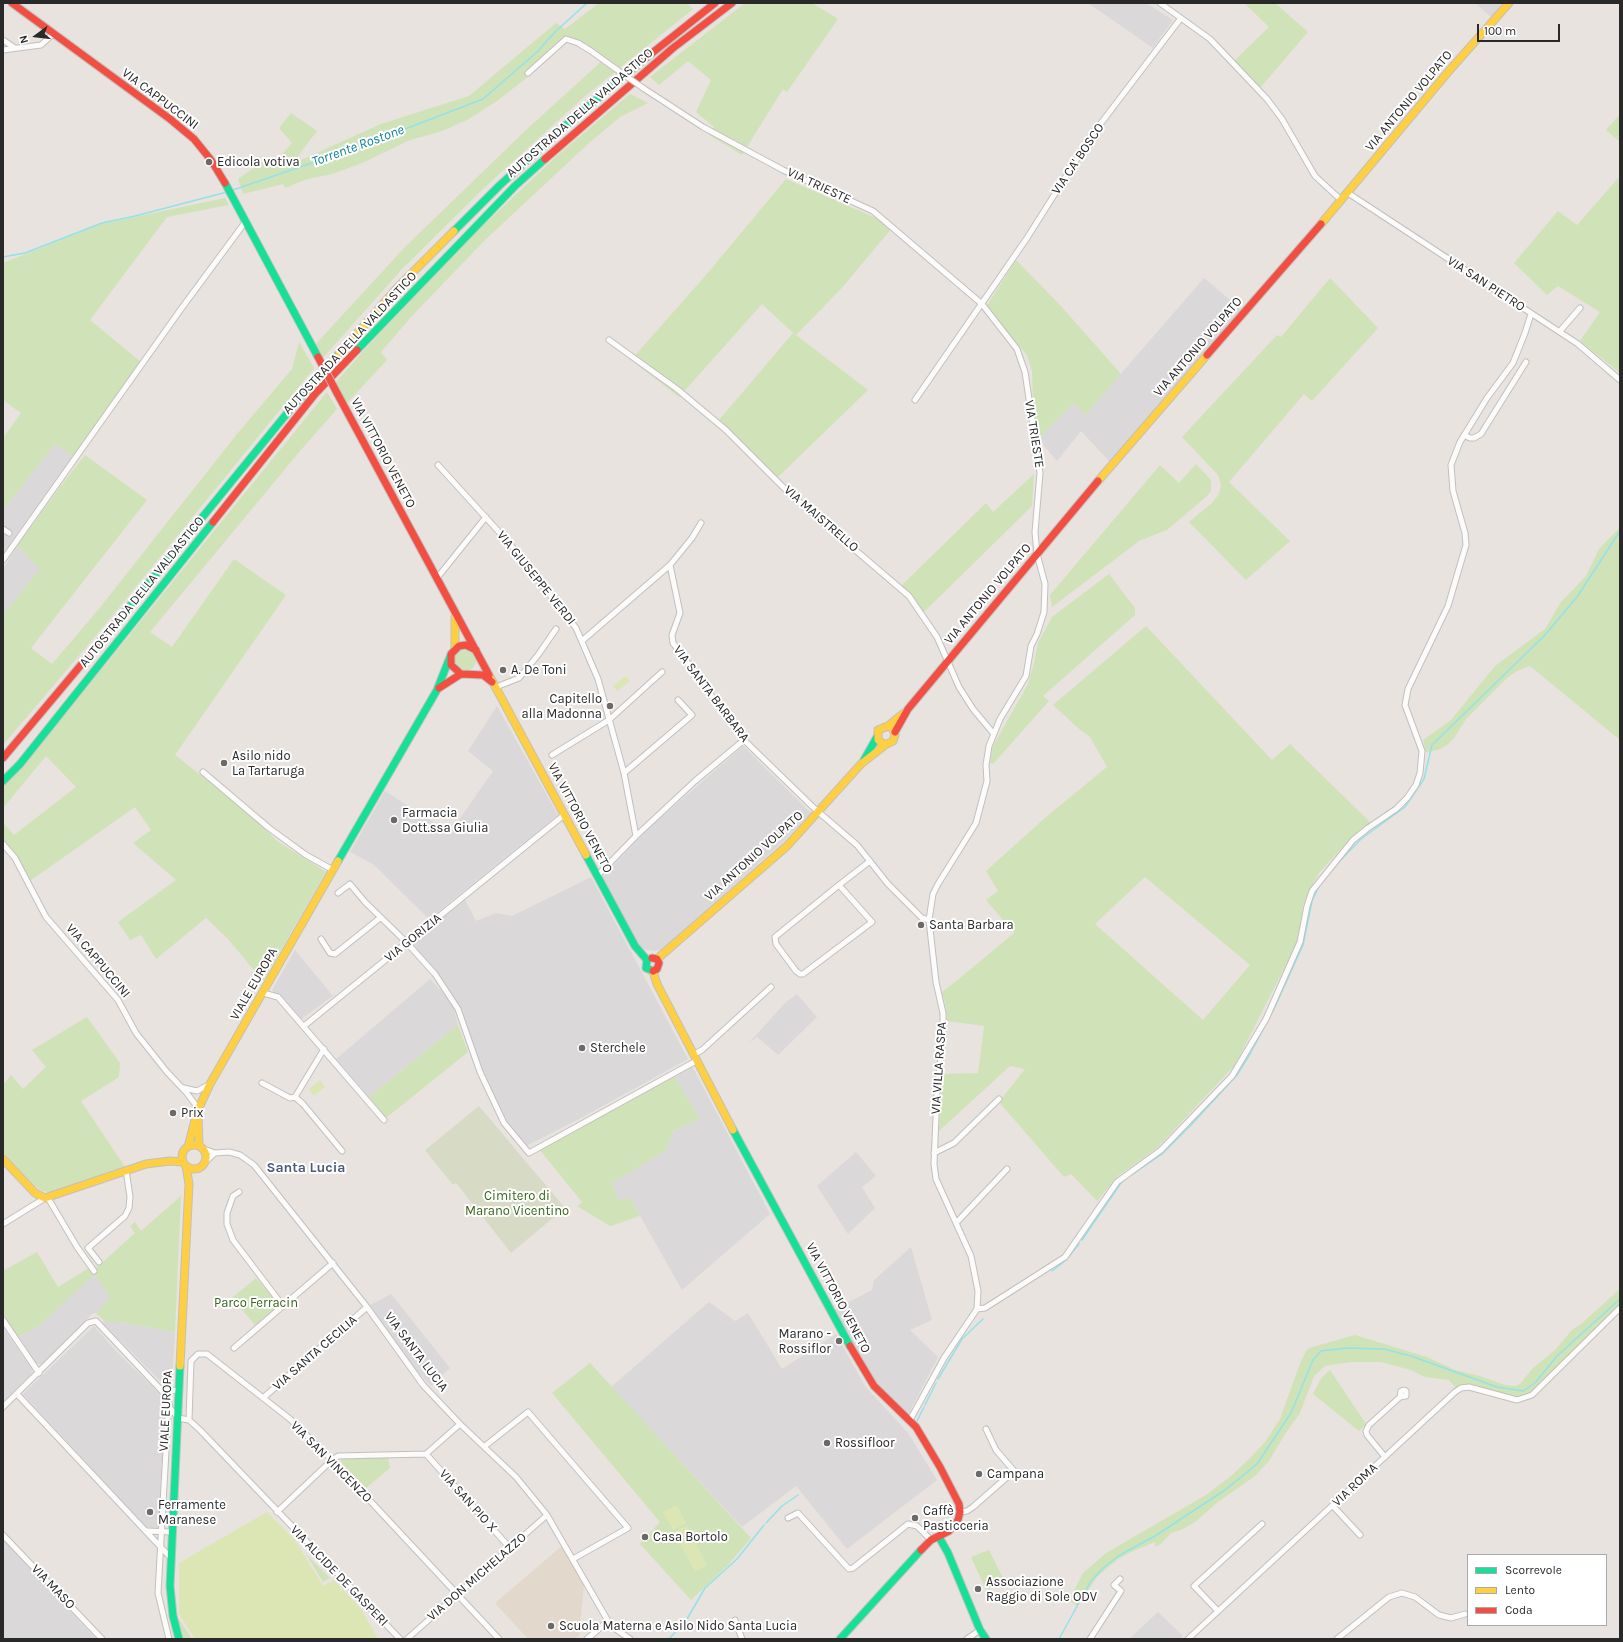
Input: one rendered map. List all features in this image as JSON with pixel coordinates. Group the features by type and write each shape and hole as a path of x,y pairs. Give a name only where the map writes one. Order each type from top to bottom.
{"main road":[{"name":"VIA CAPPUCCINI","path":"12,3 170,119 194,139 211,160 229,189 292,308"},
{"name":"AUTOSTRADA DELLA VALDASTICO","path":"3,758 98,646 298,400 397,288 489,195 564,126 655,50 715,3"},
{"name":"AUTOSTRADA DELLA VALDASTICO","path":"3,781 20,764 315,394 515,186 570,136 673,48 732,3"},
{"name":"VIA ANTONIO VOLPATO","path":"895,732 908,709 1113,463 1303,246 1509,3"},
{"name":"VIA VITTORIO VENETO","path":"292,308 632,941 647,960 646,968 653,971 657,984 695,1058 860,1364 874,1386 916,1427 940,1467 959,1504 960,1512"},
{"name":"VIA VITTORIO VENETO","path":"450,657 455,648 456,622 453,609"},
{"path":"450,657 454,669 464,674 472,672 478,666 478,653 466,645 455,648"},
{"name":"VIALE EUROPA","path":"188,1147 198,1111 210,1084 437,690 450,657"},
{"name":"VIA VITTORIO VENETO","path":"464,674 483,675 495,686"},
{"name":"VIALE EUROPA","path":"437,690 449,680 464,674"},
{"name":"VIA ANTONIO VOLPATO","path":"888,726 908,709"},
{"path":"888,726 895,732 893,741 885,745 880,742 877,737 877,734 881,728 888,726"},
{"name":"VIA ANTONIO VOLPATO","path":"861,764 877,737"},
{"name":"VIA ANTONIO VOLPATO","path":"656,959 787,846 861,764 885,745"},
{"path":"647,960 650,958 656,959 659,965 653,971"},
{"name":"VIALE EUROPA","path":"198,1111 200,1147"},
{"path":"3,1159 35,1193 46,1198 146,1164 183,1161 196,1169 203,1164 206,1157 200,1147 192,1145 188,1147 183,1161"},
{"name":"VIALE EUROPA","path":"179,1639 171,1601 171,1558 189,1184 183,1161"},
{"name":"VIALE EUROPA","path":"189,1184 196,1169"},
{"path":"841,1639 914,1556 932,1540 939,1537 953,1526 958,1520 960,1512"},
{"path":"939,1537 948,1553 980,1630 986,1639"}],"street":[{"path":"1160,3 1210,39 1267,99 1282,119 1315,176 1341,200"},
{"name":"VIA CA' BOSCO","path":"982,304 1027,238 1092,135 1181,18"},
{"path":"3,50 41,45 53,34"},
{"name":"VIA TRIESTE","path":"528,73 566,39 585,47 643,88 703,127 784,170 873,211 982,304 1017,350 1025,372 1040,473 1035,521 1037,554"},
{"path":"3,40 15,48"},
{"name":"VIA SAN PIETRO","path":"1348,192 1531,314 1560,331 1578,344 1620,380"},
{"path":"3,560 181,309 246,221"},
{"path":"915,400 982,304"},
{"path":"1560,331 1580,309"},
{"path":"910,1420 944,1358 977,1308 985,1308 1066,1257 1117,1182 1161,1150 1232,1076 1266,1019 1300,942 1307,906 1312,891 1352,840 1396,809 1407,798 1416,785 1420,773 1422,751 1405,705 1408,689 1448,606 1466,545 1465,533 1452,491 1451,465 1464,435 1487,398 1513,363 1526,333 1531,314"},
{"name":"VIA MAISTRELLO","path":"609,340 677,389 726,430 791,495 909,596 937,637 959,687 973,709 993,733"},
{"path":"1464,435 1474,438 1481,434 1526,362"},
{"name":"VIA GIUSEPPE VERDI","path":"438,465 520,556 576,628 583,640 598,679 629,792 636,836"},
{"name":"VIA GIUSEPPE VERDI","path":"437,578 486,517"},
{"path":"670,565 684,549 701,523"},
{"path":"3,529 9,532"},
{"name":"VIA VILLA RASPA","path":"977,1308 978,1291 971,1256 936,1179 934,1153 936,1092 943,1038 943,1014 936,982 929,920 933,894 976,823 987,780 986,764 993,733 1026,676 1031,646 1038,634 1044,612 1045,584 1037,554"},
{"name":"VIA GIUSEPPE VERDI","path":"583,640 670,565"},
{"name":"VIA SANTA BARBARA","path":"670,565 680,612 672,635 673,642 744,740 819,812 857,845 888,884 922,918 929,920"},
{"path":"495,686 519,678 538,655 556,629"},
{"path":"552,755 609,720 662,672"},
{"path":"624,774 692,715 678,700"},
{"path":"597,876 636,836 694,781 744,740"},
{"path":"203,772 269,828 306,855 333,870"},
{"name":"VIA GORIZIA","path":"304,1026 564,815"},
{"name":"VIA CAPPUCCINI","path":"3,844 15,858 46,917 118,1000 136,1033 167,1072 183,1088 195,1104 198,1111"},
{"path":"839,885 872,922 803,974 800,974 796,971 776,944 775,937 839,885 870,861"},
{"path":"338,893 350,884 380,918 407,943 435,974 458,1009 480,1072 504,1123 529,1153 695,1058 771,986"},
{"path":"320,939 330,953 335,954 380,918"},
{"path":"263,993 278,997 384,1120"},
{"path":"295,1097 324,1049"},
{"path":"262,1083 290,1098 295,1097 303,1104 342,1151"},
{"path":"183,1088 194,1090 202,1089 210,1084"},
{"path":"194,1090 199,1093 202,1101"},
{"path":"934,1153 954,1143 1000,1099"},
{"name":"VIA SANTA LUCIA","path":"200,1147 215,1153 229,1152 240,1155 249,1161 333,1263 367,1307 423,1385 460,1424 485,1446 516,1477 547,1515 608,1621 614,1628 630,1639"},
{"path":"203,1164 215,1153"},
{"path":"956,1223 1007,1169"},
{"path":"99,1262 88,1248 125,1216 129,1208 130,1197 126,1170"},
{"path":"239,1192 233,1196 227,1213 227,1224 233,1240 283,1306"},
{"path":"3,1224 46,1198 94,1271"},
{"path":"234,1348 333,1263"},
{"name":"VIA SANTA CECILIA","path":"263,1398 367,1307"},
{"name":"VIA ROMA","path":"1188,1639 1461,1388 1469,1387 1480,1389 1517,1400 1532,1395 1620,1308"},
{"path":"3,1320 39,1373"},
{"path":"3,1407 88,1323 93,1320 99,1323 168,1398 172,1401 178,1399"},
{"name":"VIA SAN VINCENZO","path":"188,1420 191,1361 195,1356 201,1353 207,1354 290,1419 332,1460 499,1639"},
{"path":"162,1391 179,1390"},
{"path":"17,1394 171,1558"},
{"path":"1385,1457 1364,1429 1400,1397"},
{"path":"168,1398 172,1411 178,1418 188,1420"},
{"path":"169,1639 158,1593 168,1416 172,1411"},
{"path":"485,1446 528,1412 628,1528 573,1559"},
{"name":"VIA ALCIDE DE GASPERI","path":"188,1420 200,1430 400,1639"},
{"path":"277,1512 338,1456 426,1454 460,1424"},
{"path":"960,1512 967,1511 978,1504 1014,1471 996,1450 986,1429"},
{"name":"VIA SAN PIO X","path":"426,1454 510,1548"},
{"path":"1333,1506 1360,1535"},
{"path":"788,1518 798,1513 849,1569 854,1568 908,1524 917,1526 932,1540"},
{"name":"VIA DON MICHELAZZO","path":"407,1639 457,1593 547,1515"},
{"path":"1218,1611 1194,1586 1262,1524"},
{"path":"147,1531 172,1532"},
{"name":"VIA MASO","path":"3,1535 102,1639"},
{"path":"1090,1639 1121,1591 1114,1584 1120,1579"},
{"path":"1337,1639 1389,1597 1402,1593 1415,1597 1439,1615 1451,1618 1465,1614"},
{"path":"735,1620 742,1639"},
{"path":"587,1639 608,1621"},
{"path":"967,1639 980,1630"}],"shaded area":[{"path":"1088,3 1146,3 1173,20 1153,48"},
{"path":"1475,3 1505,3 1492,18"},
{"path":"1204,278 1242,310 1110,462 1081,431 1057,461 1038,439 1074,403 1085,415"},
{"path":"55,444 73,456 3,554 3,510"},
{"path":"17,546 41,569 3,615 3,569"},
{"path":"497,706 558,815 429,919 373,864 350,852 385,791 450,833 493,771 468,751"},
{"path":"743,746 811,813 784,841 663,949 655,951 647,950 638,945 602,877 648,829"},
{"path":"591,877 688,1059 581,1118 524,1147 512,1133 495,1104 452,997 442,980 410,944 465,900 476,921 496,913 512,916"},
{"path":"295,950 333,996 300,1020 272,990"},
{"path":"430,979 446,996 454,1009 458,1025 369,1097 336,1059"},
{"path":"797,994 817,1017 778,1055 757,1037 749,1043 785,1003"},
{"path":"692,1066 770,1214 682,1290 630,1198 618,1200 611,1183 666,1150 673,1131 700,1119 674,1076"},
{"path":"856,1152 876,1176 862,1187 875,1208 848,1234 817,1186"},
{"path":"911,1247 932,1320 910,1330 938,1357 907,1417 873,1381 834,1310 872,1290 874,1280"},
{"path":"95,1273 111,1298 96,1313 93,1313 43,1364 36,1364 17,1337 39,1326"},
{"path":"391,1294 450,1368 431,1386 395,1342 370,1305"},
{"path":"709,1302 735,1321 748,1313 782,1369 836,1334 865,1386 908,1433 937,1480 847,1549 796,1486 742,1527 611,1387"},
{"path":"102,1322 119,1322 175,1332 172,1385 165,1386"},
{"path":"94,1326 115,1350 161,1396 165,1407 165,1531 146,1527 23,1394"},
{"path":"4,1329 32,1369 31,1374 3,1402"},
{"path":"3,1539 12,1549 96,1639 3,1639"},
{"path":"562,1546 584,1586 579,1636 573,1639 528,1639 495,1603"},
{"path":"1158,1612 1183,1636 1180,1639 1129,1639"}],"green space":[{"path":"599,3 687,3 693,9 585,96 484,188 403,268 322,359 314,346 405,247 526,130 603,60 584,48 561,41 536,66 529,76 497,101 469,119 442,131 410,140 362,163 332,174 307,179 285,188 283,184 243,194 238,179 262,162 270,168 292,143 279,128 291,113 317,131 292,164 381,124 469,96 556,23 565,29"},
{"path":"745,3 812,3 838,19 787,92 783,89 742,155 709,135 714,127 696,112 711,80 688,61 659,85 650,77"},
{"path":"1244,3 1275,3 1308,32 1260,88 1234,61 1269,27"},
{"path":"630,94 648,103 620,117 589,143 484,241 411,317 381,352 387,360 347,403 335,383 376,337 476,232 558,155"},
{"path":"1620,114 1620,142 1606,130"},
{"path":"1620,176 1620,373 1580,341 1600,312 1558,286 1547,295 1514,263 1558,211 1577,225"},
{"path":"786,179 883,221 892,228 840,290 796,335 868,390 777,478 719,420 793,333 762,304 679,397 631,360 706,275"},
{"path":"225,198 229,205 167,217 90,320 141,362 118,398 73,456 55,444 3,510 3,438 21,413 3,400 3,263 101,224"},
{"path":"1016,260 1060,305 1121,374 1085,415 1074,403 1038,439 1033,405 1032,371 1027,355 986,307"},
{"path":"1330,278 1378,328 1312,401 1304,394 1229,482 1290,541 1246,580 1189,522 1212,503 1219,494 1221,485 1218,475 1182,437 1277,335 1281,337"},
{"path":"299,342 314,368 99,632 3,745 3,615 40,569 17,546 63,483 85,455 147,500 31,648 52,664 98,610 237,434 292,369"},
{"path":"327,392 337,409 300,451 150,632 172,647 234,559 286,595 175,755 244,809 277,841 326,872 263,981 228,939 206,918 156,959 141,935 130,940 118,922 176,880 133,843 151,830 135,807 30,881 23,868 3,841 3,823 14,835 76,787 46,756 3,808 3,784 83,692"},
{"path":"1196,464 1211,480 1211,491 1206,497 1167,530 1139,541 1052,607 1050,595 1160,465 1179,483"},
{"path":"1034,474 1032,506 924,612 901,586 986,503 993,512"},
{"path":"1620,527 1620,740 1530,666 1517,671 1506,679 1466,719 1454,738 1447,745 1438,750 1426,752 1423,740 1451,720 1495,666 1545,629 1561,602 1586,576 1599,549"},
{"path":"1109,574 1135,608 1135,615 1043,696 1049,701 993,764 990,762 993,746 1028,684 1038,643 1052,617"},
{"path":"1146,626 1272,760 1290,744 1371,823 1358,831 1319,873 1303,905 1300,933 1295,947 1235,1065 1157,1148 1118,1176 1097,1201 1071,1174 1064,1177 999,1102 1025,1069 1010,1066 939,1131 942,1074 978,1073 984,1026 947,1021 946,1007 942,992 1014,933 986,900 998,891 986,871 1046,817 1107,767 1090,737 1053,705","holes":["1145,877 1250,965 1203,1020 1095,924"]},
{"path":"461,649 469,649 476,656 476,664 469,671 461,671 454,664 454,656"},
{"path":"626,676 630,681 617,691 613,686"},
{"path":"87,1017 120,1063 119,1077 81,1101 125,1167 53,1192 42,1191 30,1182 3,1153 3,1085 11,1075 23,1089 46,1067 32,1050"},
{"path":"458,1025 468,1052 386,1118 369,1097"},
{"path":"674,1076 700,1119 673,1131 666,1150 612,1183 618,1200 630,1198 640,1216 610,1226 577,1206 582,1202 539,1149"},
{"path":"320,1080 325,1087 314,1096 309,1089"},
{"name":"Cimitero di Marano Vicentino","path":"479,1106 565,1208 511,1253 456,1183 453,1185 425,1150"},
{"path":"181,1196 175,1332 119,1322 105,1322 96,1313 110,1298 95,1274 39,1326 17,1337 3,1315 3,1271 37,1252 58,1287 89,1268 95,1269 135,1233 130,1226 135,1222 141,1231"},
{"name":"Parco Ferracin","path":"256,1278 279,1305 255,1325 232,1298"},
{"path":"1620,1289 1620,1305 1531,1392 1522,1397 1515,1397 1472,1385 1456,1388 1449,1380 1425,1377 1411,1370 1381,1362 1351,1362 1325,1366 1314,1376 1300,1413 1285,1434 1269,1461 1255,1476 1218,1502 1195,1522 1181,1530 1171,1533 1161,1544 1155,1547 1155,1542 1118,1559 1097,1577 1077,1606 1069,1600 1083,1573 1106,1553 1206,1495 1231,1476 1252,1456 1265,1442 1280,1419 1299,1366 1309,1348 1355,1335 1427,1357 1455,1370 1480,1376 1505,1385 1515,1386 1520,1384 1532,1369 1555,1350 1572,1330 1581,1324"},
{"path":"590,1363 751,1538 728,1565 691,1600 640,1544 660,1522 552,1393"},
{"path":"1330,1370 1366,1424 1359,1431 1313,1394 1322,1377"},
{"path":"344,1458 388,1458 390,1468 366,1488 340,1461"},
{"path":"677,1505 686,1523 673,1530 663,1512"},
{"path":"267,1512 295,1540 323,1586 334,1580 361,1609 378,1639 195,1639 179,1614 179,1563"},
{"path":"687,1525 707,1565 695,1572 674,1532"},
{"path":"989,1550 1005,1582 986,1590 971,1557"},
{"path":"306,1554 330,1578 323,1582"},
{"path":"176,1612 179,1619 192,1639 184,1639"}],"waterway":[{"name":"Torrente Rostone","path":"233,190 361,146 483,99 537,52 555,32 587,3"},
{"name":"Torrente Rostone","path":"3,257 25,253 102,223 227,192"},
{"path":"1335,866 1361,839 1405,807 1424,779 1432,745 1544,636 1577,597 1620,531"},
{"path":"1133,1174 1162,1154 1237,1075 1274,1009 1303,945 1312,901 1320,884"},
{"path":"1082,1240 1126,1178"},
{"path":"1052,1271 1065,1261 1079,1244"},
{"path":"1059,1639 1091,1581 1103,1568 1120,1555 1155,1536 1225,1490 1257,1464 1291,1413 1313,1360 1321,1351 1347,1348 1384,1349 1411,1356 1497,1387 1523,1391 1535,1383 1557,1356 1620,1299"},
{"path":"938,1379 962,1339 983,1319"},
{"path":"925,1405 936,1383"},
{"path":"917,1421 924,1407"},
{"path":"766,1523 782,1506 798,1495"},
{"path":"669,1639 687,1619 705,1588 737,1559 764,1525"}],"traffic: fast":[{"path":"454,231 500,185 565,126 642,61"},
{"path":"357,350 515,186 545,159"},
{"path":"225,183 318,357"},
{"path":"117,622 293,406 339,354"},
{"path":"3,781 20,764 213,522"},
{"path":"338,861 437,690 450,657"},
{"path":"864,760 877,737"},
{"path":"586,855 635,946 647,960"},
{"path":"647,960 646,968 653,971"},
{"path":"733,1130 850,1346"},
{"path":"179,1639 173,1616 170,1586 180,1366"},
{"path":"939,1537 948,1553 980,1630 986,1639"},
{"path":"840,1639 921,1550"}],"traffic: slow":[{"path":"1321,224 1448,72 1509,3"},
{"path":"339,354 397,288 454,231"},
{"path":"1098,481 1207,355"},
{"path":"455,617 455,648"},
{"path":"489,675 586,855"},
{"path":"888,726 893,729 895,735 893,741 885,745 878,740 878,730 888,726 904,713"},
{"path":"657,959 787,846 861,764 885,745"},
{"path":"188,1147 197,1112 210,1084 338,861"},
{"path":"653,971 657,984 733,1130"},
{"path":"198,1116 199,1146"},
{"path":"194,1145 199,1146 205,1152 206,1157 205,1162 199,1168 194,1169 189,1168 183,1162 182,1157 183,1152 189,1146 194,1145"},
{"path":"3,1159 35,1193 45,1198 146,1164 170,1161 183,1162"},
{"path":"180,1366 189,1184 186,1166"}],"traffic: jam":[{"path":"12,3 170,119 194,139 211,160 225,183"},
{"path":"642,61 715,3"},
{"path":"545,159 673,48 732,3"},
{"path":"1207,355 1321,224"},
{"path":"213,522 315,394 357,350"},
{"path":"318,357 337,393"},
{"path":"337,393 489,675"},
{"path":"895,732 908,709 1098,481"},
{"path":"3,758 117,622"},
{"path":"476,650 466,645 459,646 451,654 451,665 461,674 483,675 492,682"},
{"path":"439,688 461,674"},
{"path":"652,958 657,959 659,963 657,969 653,971"},
{"path":"850,1346 874,1386 916,1427 940,1467 959,1504 960,1512 958,1520 949,1531 931,1540 921,1550"}],"place":[{"name":"Edicola votiva","path":"209,162"},
{"name":"A. De Toni","path":"503,670"},
{"name":"Capitello alla Madonna","path":"610,706"},
{"name":"Asilo nido La Tartaruga","path":"224,763"},
{"name":"Farmacia Dott.ssa Giulia","path":"394,820"},
{"name":"Santa Barbara","path":"921,925"},
{"name":"Sterchele","path":"582,1048"},
{"name":"Prix","path":"173,1113"},
{"name":"Marano - Rossiflor","path":"839,1341"},
{"name":"Rossifloor","path":"827,1443"},
{"name":"Campana","path":"979,1474"},
{"name":"Ferramente Maranese","path":"150,1512"},
{"name":"Caffè Pasticceria","path":"915,1518"},
{"name":"Casa Bortolo","path":"645,1537"},
{"name":"Associazione Raggio di Sole ODV","path":"978,1589"},
{"name":"Scuola Materna e Asilo Nido Santa Lucia","path":"551,1626"}],"district":[{"name":"Santa Lucia","path":"306,1168"}]}
